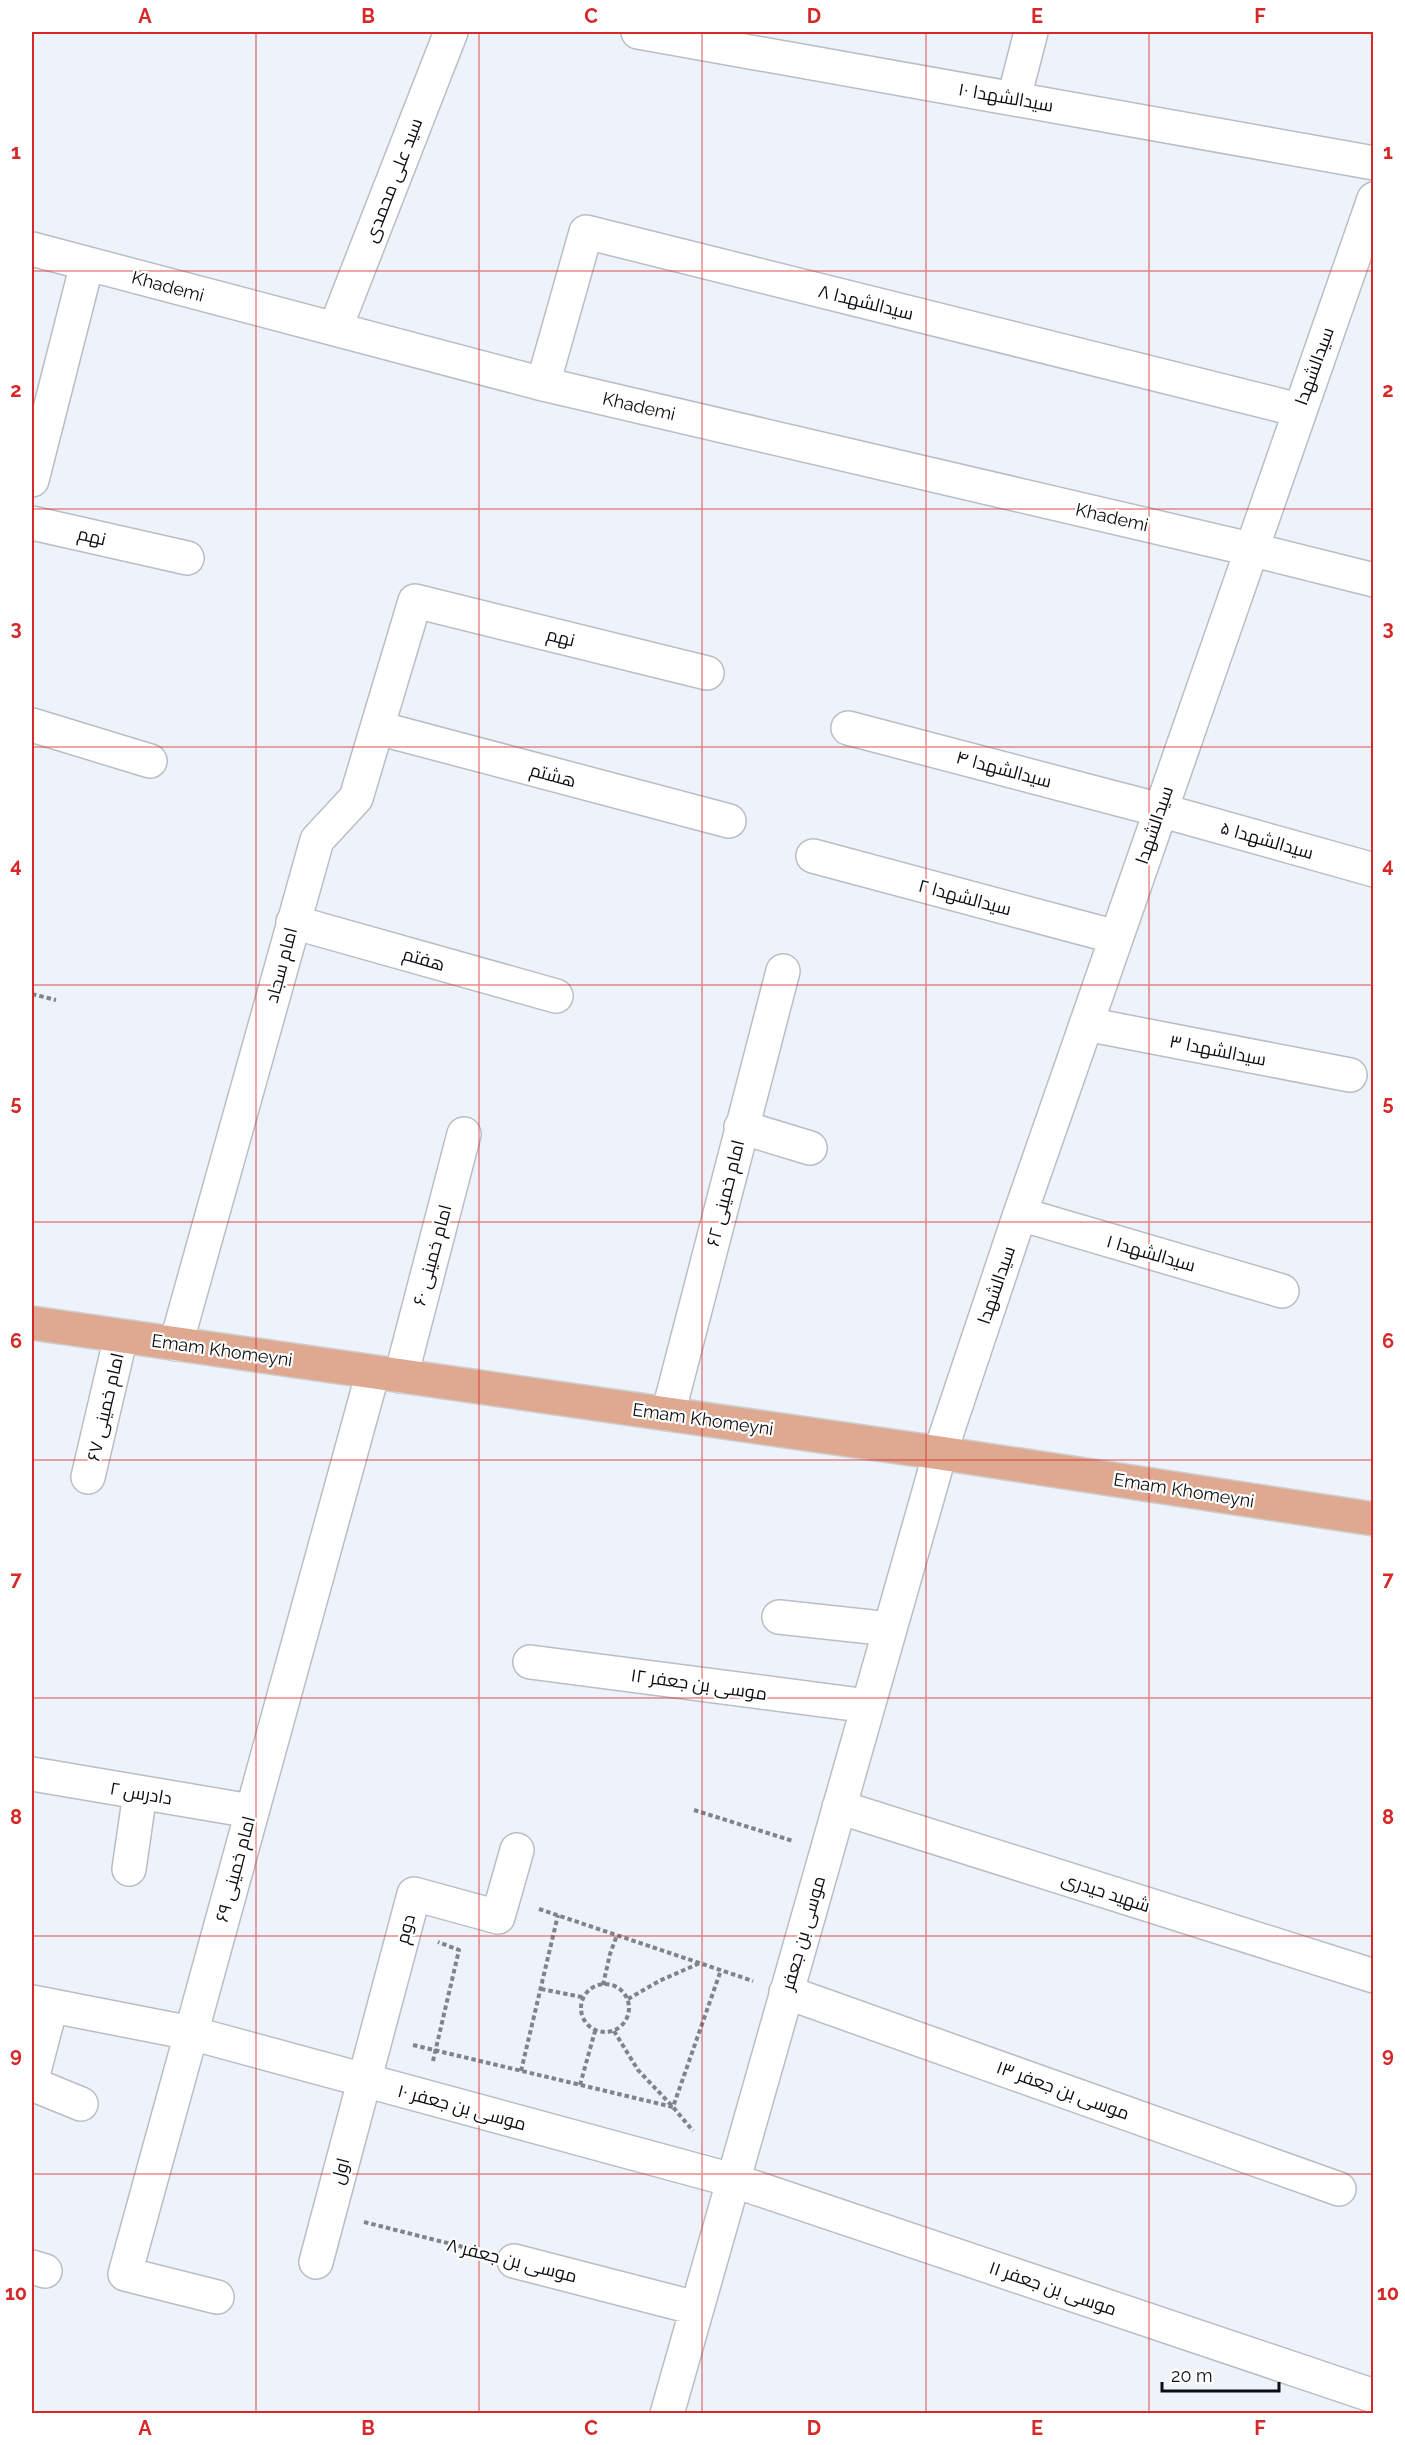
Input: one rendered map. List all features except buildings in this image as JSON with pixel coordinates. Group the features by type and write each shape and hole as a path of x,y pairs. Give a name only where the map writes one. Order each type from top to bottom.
{"main road":[{"name":"Emam Khomeyni","path":"32,1323 940,1453 1374,1519"}],"street":[{"name":"سید علی محمدی","path":"335,329 450,32"},
{"name":"سیدالشهدا ۱۰","path":"638,32 749,41 1014,98 1374,163"},
{"path":"1014,98 1031,32"},
{"name":"سیدالشهدا","path":"940,1453 1020,1214 1250,549 1299,410 1368,232 1374,199"},
{"name":"سیدالشهدا ۸","path":"543,384 586,232 1299,410"},
{"name":"Khademi","path":"32,249 543,384 1374,580"},
{"path":"32,480 87,264"},
{"name":"نهم","path":"32,523 187,558"},
{"name":"نهم","path":"415,601 707,673"},
{"name":"امام سجاد","path":"176,1344 316,840 356,798 415,601"},
{"path":"32,725 150,760"},
{"name":"هشتم","path":"378,728 729,821"},
{"name":"سیدالشهدا ۴","path":"848,728 1160,810"},
{"name":"سیدالشهدا ۵","path":"1160,810 1374,870"},
{"name":"سیدالشهدا ۲","path":"813,856 1116,937"},
{"name":"هفتم","path":"293,922 556,996"},
{"name":"امام خمینی ۶۲","path":"668,1414 783,971"},
{"name":"سیدالشهدا ۳","path":"1086,1024 1350,1076"},
{"path":"741,1127 810,1148"},
{"name":"امام خمینی ۶۰","path":"387,1374 464,1134"},
{"name":"سیدالشهدا ۱","path":"1020,1214 1282,1291"},
{"name":"امام خمینی ۶۷","path":"88,1477 121,1336"},
{"name":"امام خمینی ۶۹","path":"218,2297 125,2274 251,1811 387,1374"},
{"name":"موسی بن جعفر","path":"666,2414 940,1453"},
{"path":"779,1617 890,1629"},
{"name":"موسی بن جعفر ۱۲","path":"530,1662 868,1706"},
{"name":"دادرس ۲","path":"32,1774 251,1811"},
{"path":"129,1869 140,1793"},
{"name":"شهید حیدری","path":"839,1807 1374,1976"},
{"name":"دوم","path":"363,2080 414,1894 498,1917 517,1850"},
{"name":"موسی بن جعفر ۱۳","path":"786,1992 1339,2189"},
{"path":"32,2079 41,2004"},
{"name":"موسی بن جعفر ۱۰","path":"41,2004 191,2033 732,2180"},
{"name":"اول","path":"316,2262 363,2080"},
{"path":"32,2084 81,2104"},
{"name":"موسی بن جعفر ۱۱","path":"732,2180 1374,2396"},
{"name":"موسی بن جعفر ۸","path":"514,2261 696,2308"}],"path":[{"path":"32,994 56,1000"},
{"path":"694,1810 826,1852"},
{"path":"504,1897 786,1992"},
{"path":"425,2097 459,1950 435,1941 445,1902"},
{"path":"521,2071 558,1915"},
{"path":"603,1984 609,1954 617,1935"},
{"path":"628,1999 659,1981 700,1963"},
{"path":"673,2107 721,1970"},
{"path":"597,1984 603,1984 616,1985 628,1999 628,2018 614,2031 595,2031 581,2016 582,1997 597,1984"},
{"path":"541,1989 582,1997"},
{"path":"580,2085 595,2031"},
{"path":"614,2031 638,2070 673,2107"},
{"path":"375,2036 673,2107"},
{"name":"موسی بن جعفر ۸","path":"329,2213 514,2261"}]}
